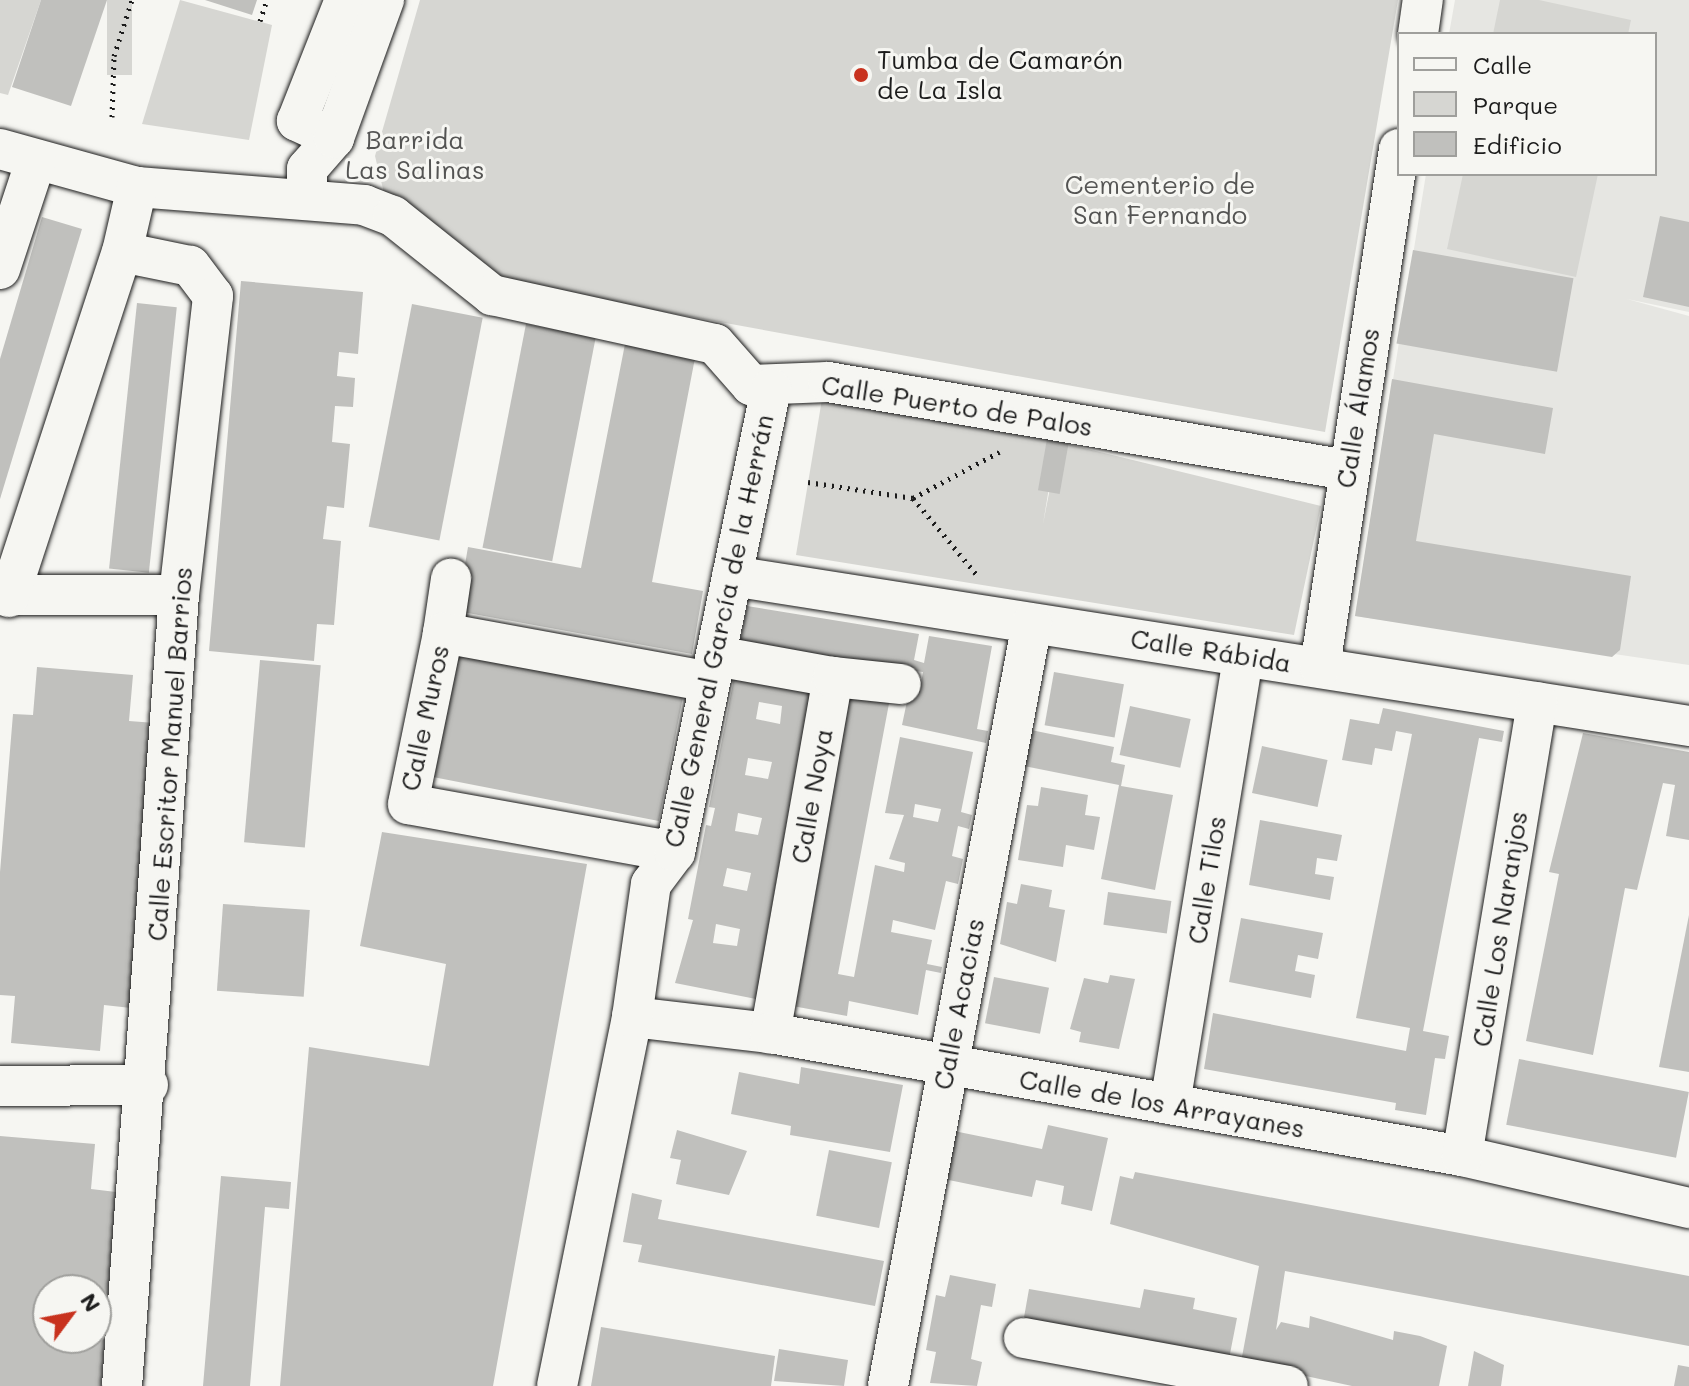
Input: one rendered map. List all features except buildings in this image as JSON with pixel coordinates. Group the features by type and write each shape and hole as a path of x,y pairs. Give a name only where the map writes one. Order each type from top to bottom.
{"street":[{"path":"334,138 297,121 345,0"},
{"path":"307,198 307,169 334,138 384,0"},
{"path":"1418,32 1423,0"},
{"path":"0,269 18,154 137,187 307,198 393,216 492,295 715,344 751,385 771,389"},
{"name":"Calle Álamos","path":"1320,667 1347,470 1397,161"},
{"path":"137,187 122,252 5,596 179,595"},
{"name":"Calle Escritor Manuel Barrios","path":"122,252 190,266 213,296 179,595 148,1085 122,1386"},
{"name":"Calle Puerto de Palos","path":"771,389 828,382 1347,470"},
{"name":"Calle General García de la Herrán","path":"557,1386 632,1017 651,884 675,852 771,389"},
{"name":"Calle Rábida","path":"732,576 1689,726"},
{"path":"443,633 451,579"},
{"name":"Calle Acacias","path":"888,1386 1032,623"},
{"name":"Calle Muros","path":"675,852 408,804 443,633 713,669"},
{"name":"Calle Tilos","path":"1170,1104 1243,657"},
{"path":"713,669 901,684"},
{"name":"Calle Noya","path":"770,1033 833,677"},
{"name":"Calle Los Naranjos","path":"1462,1156 1537,702"},
{"name":"Calle de los Arrayanes","path":"632,1017 770,1033 947,1068 1462,1156 1689,1208"},
{"path":"0,1086 148,1085"},
{"path":"1024,1338 1288,1386"}],"path":[{"path":"112,117 114,56 132,0"},
{"path":"260,21 267,0"},
{"path":"808,482 913,498 999,452"},
{"path":"913,498 979,578"}],"shaded area":[{"path":"1455,0 1689,0 1689,312 1627,299 1689,316 1689,665 1355,616 1426,176 1657,176 1657,32 1449,32"}],"green space":[{"path":"0,0 41,0 8,95 0,93"},
{"path":"107,0 132,0 132,75 107,75"},
{"path":"180,0 272,25 249,140 142,124"},
{"name":"Cementerio de San Fernando","path":"420,0 1398,0 1325,432 500,282 384,193 375,156"},
{"path":"1500,0 1539,0 1631,20 1628,32 1493,32"},
{"path":"1463,176 1598,176 1576,277 1447,249"},
{"path":"823,393 1058,433 1043,524 1059,442 1321,506 1294,635 796,555"}],"place":[{"name":"Tumba de Camarón de La Isla","path":"861,75"}],"park label":[{"name":"Barrida Las Salinas","path":"415,155"}]}
